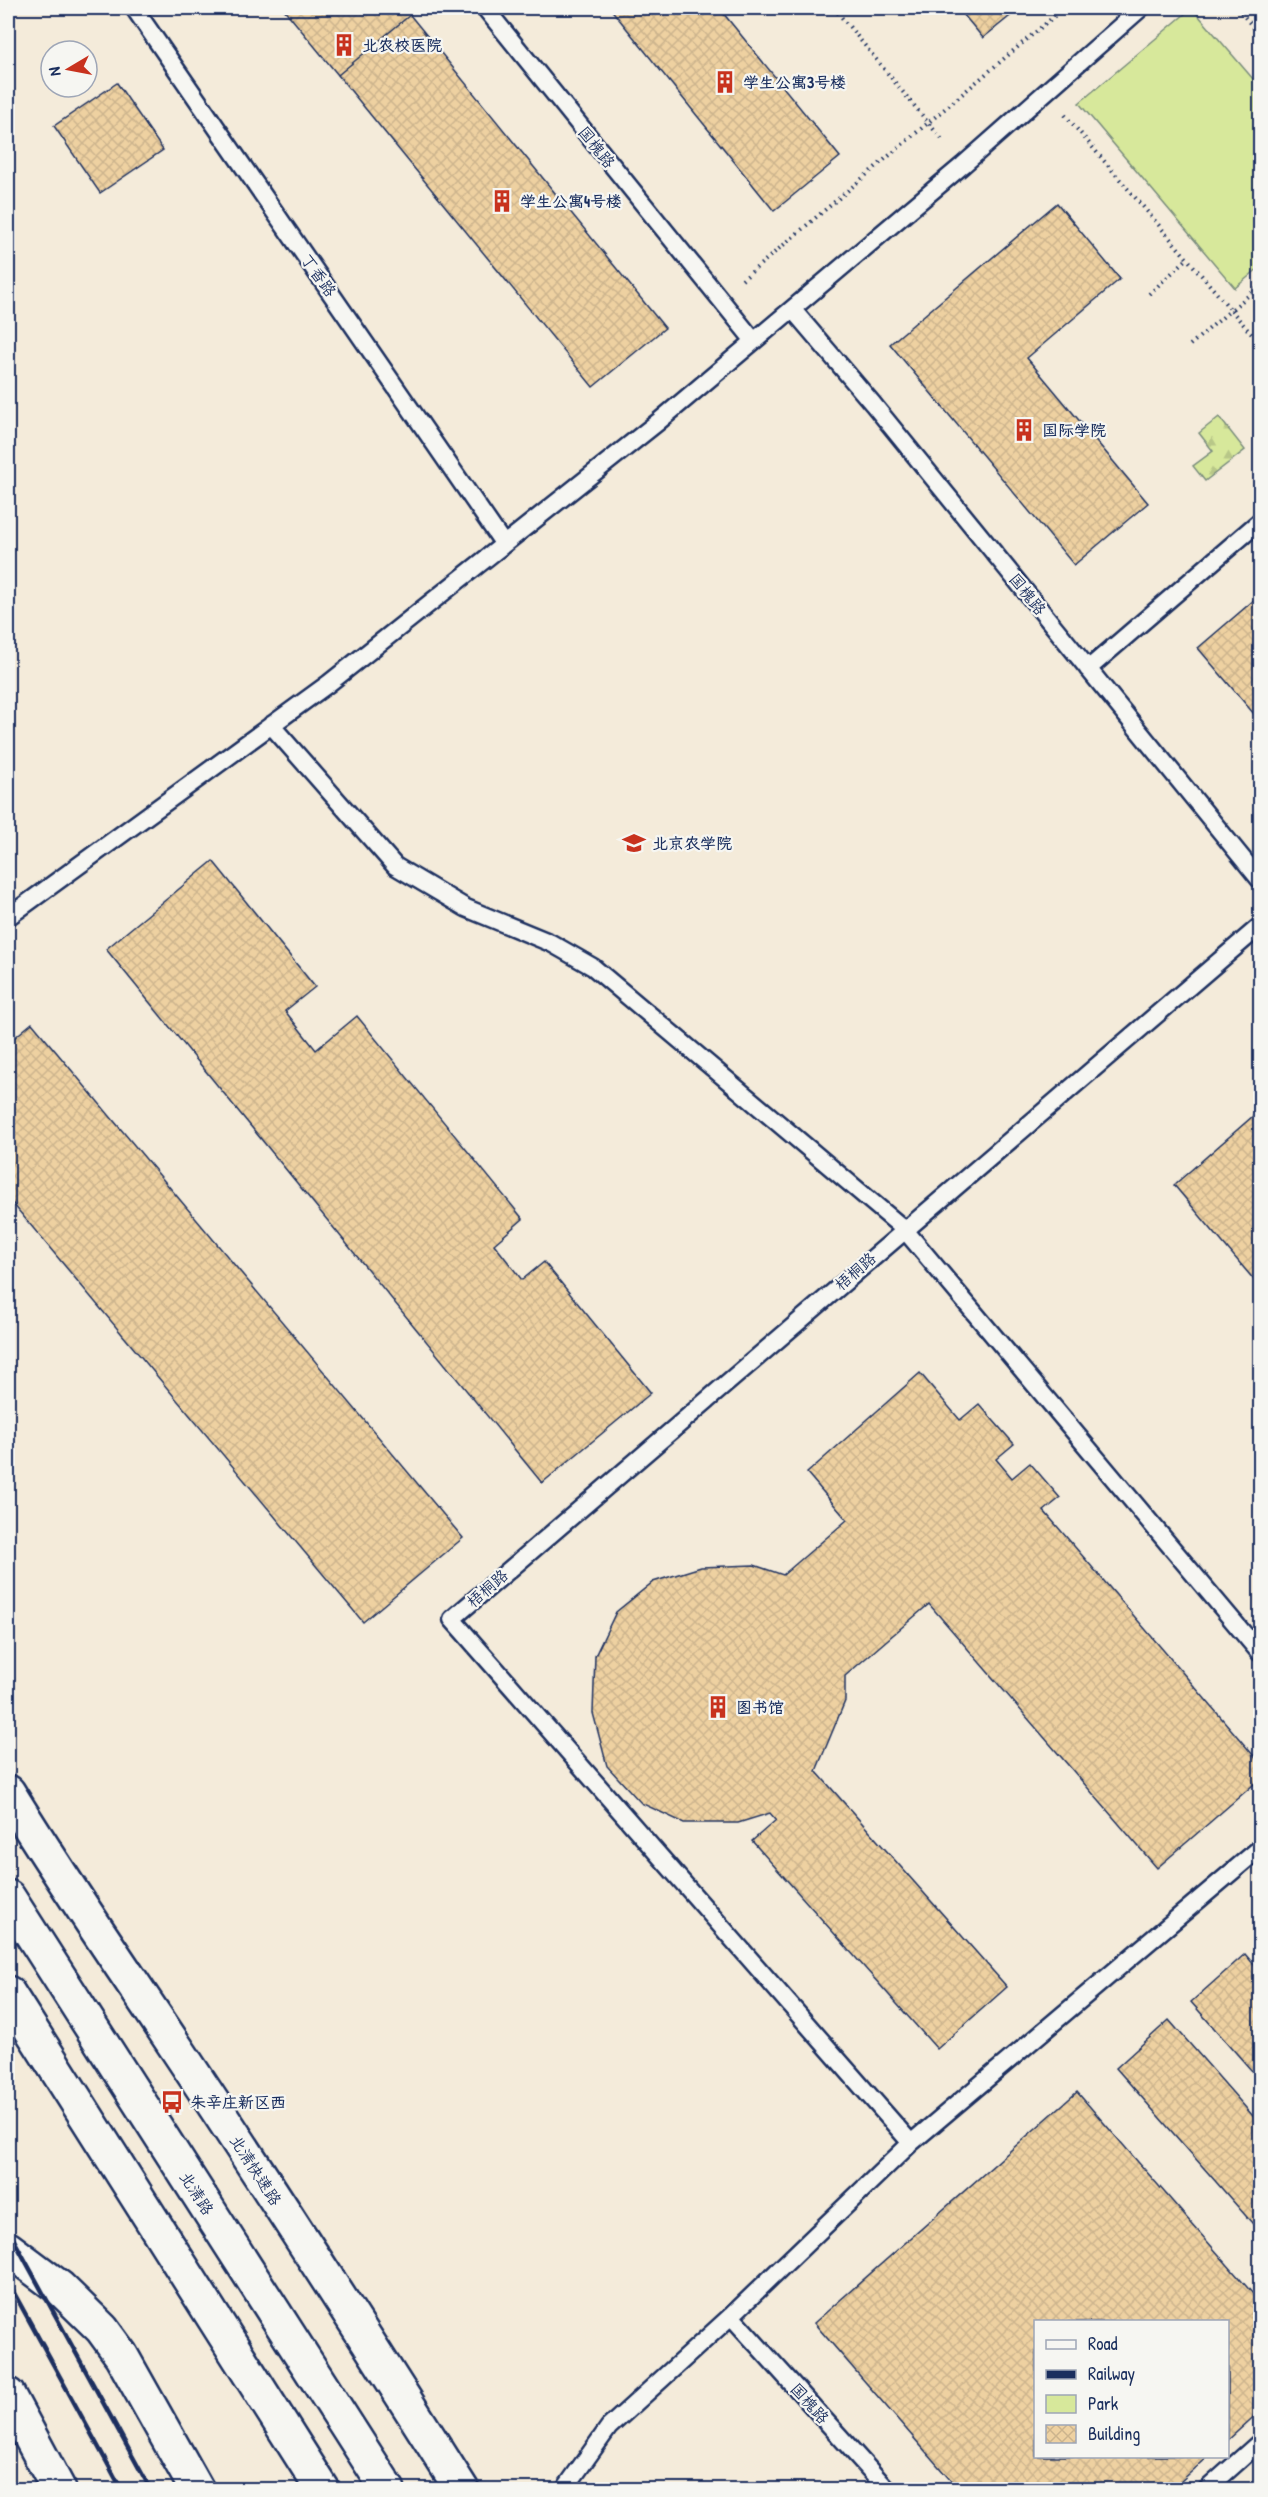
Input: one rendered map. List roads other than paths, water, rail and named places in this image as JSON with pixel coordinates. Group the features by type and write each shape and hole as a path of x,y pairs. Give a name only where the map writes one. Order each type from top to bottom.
{"main road":[{"name":"北清快速路","path":"8,1792 61,1878 176,2047 462,2490"},
{"name":"北清路","path":"8,1897 387,2490"},
{"path":"8,1993 323,2490"},
{"path":"8,2249 60,2288 102,2329 121,2355 197,2490"},
{"path":"8,2395 59,2490"}],"lane":[{"name":"丁香路","path":"134,8 504,543"},
{"name":"国槐路","path":"485,8 754,341"},
{"path":"8,917 328,684 658,422 963,165 1141,8"},
{"name":"国槐路","path":"793,310 873,404 1260,880"},
{"path":"1088,669 1260,521"},
{"path":"271,725 395,866 466,909 551,943 594,968 904,1229 1260,1653"},
{"name":"梧桐路","path":"911,2143 452,1619 1260,926"},
{"path":"564,2490 609,2427 731,2316 911,2143 1260,1848"},
{"name":"国槐路","path":"731,2316 888,2490"},
{"path":"1206,2490 1260,2442"}],"railway":[{"path":"8,2229 151,2490"},
{"path":"8,2282 122,2490"}],"place":[{"name":"北农校医院","path":"344,45"},
{"name":"学生公寓3号楼","path":"725,82"},
{"name":"学生公寓4号楼","path":"502,201"},
{"name":"国际学院","path":"1024,430"},
{"name":"北京农学院","path":"634,843"},
{"name":"图书馆","path":"718,1707"},
{"name":"朱辛庄新区西","path":"172,2102"}]}
